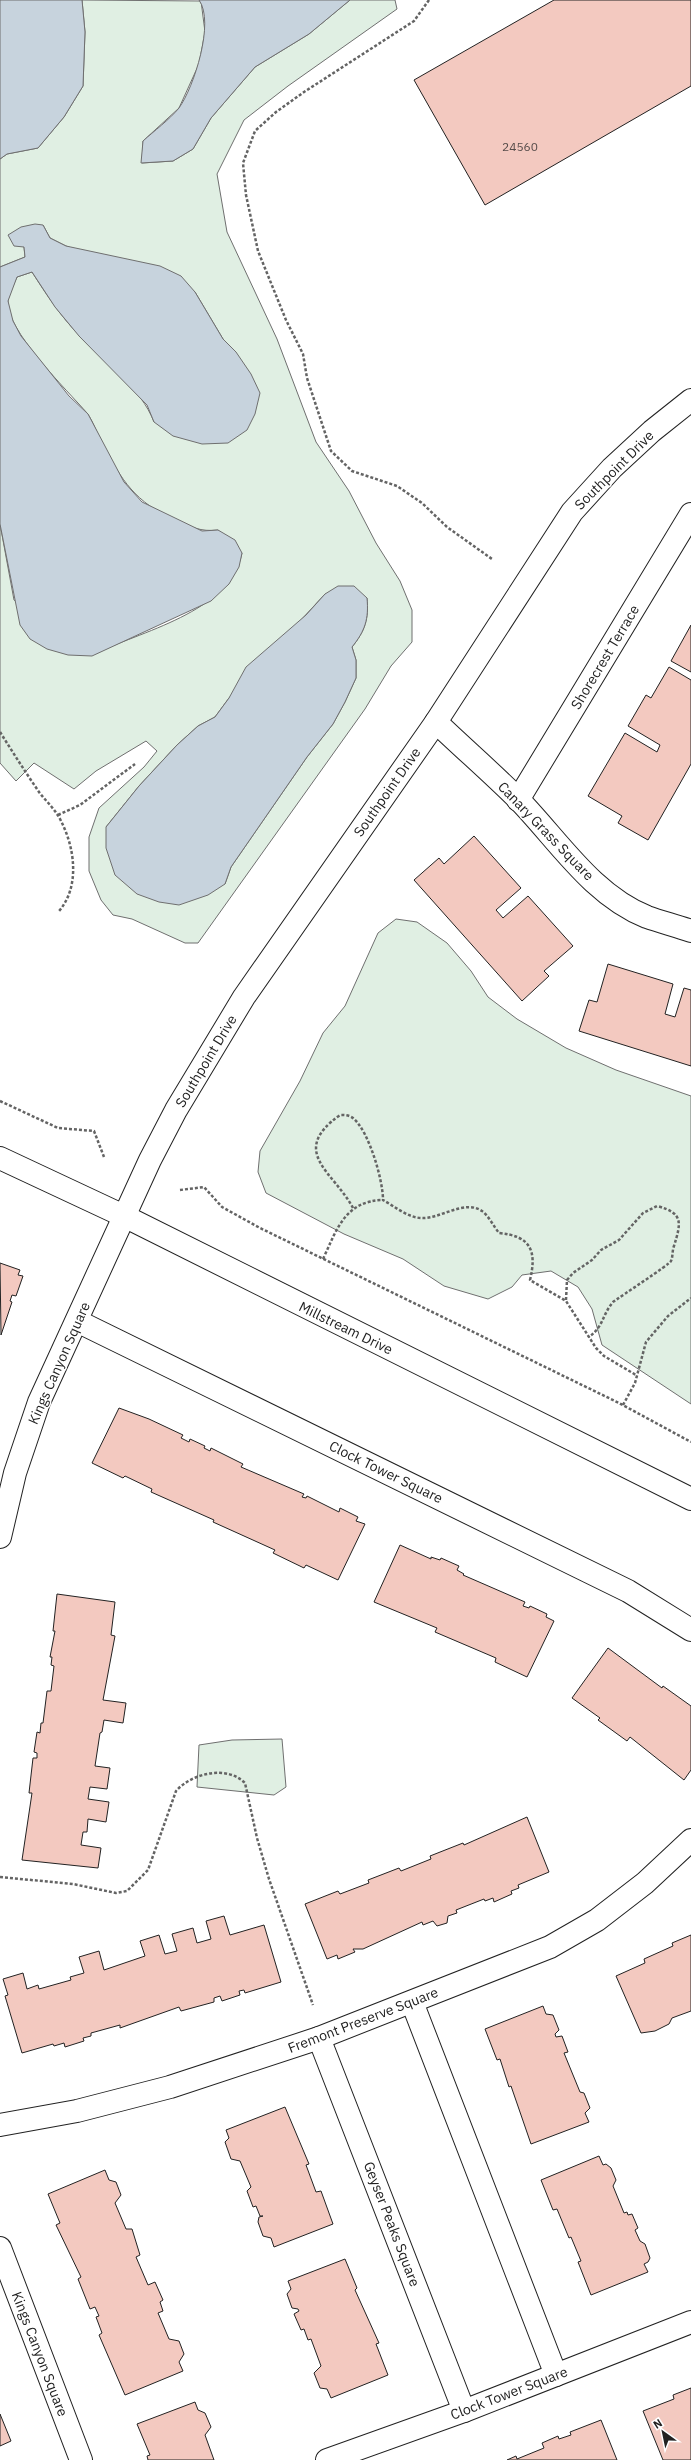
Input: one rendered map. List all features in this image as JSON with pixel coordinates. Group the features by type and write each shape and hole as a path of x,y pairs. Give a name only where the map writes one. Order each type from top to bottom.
{"street":[{"name":"Southpoint Drive","path":"126,1217 176,1110 244,997 436,722 572,512 612,468 652,431 691,400"},
{"name":"Shorecrest Terrace","path":"518,800 691,514"},
{"name":"Canary Grass Square","path":"436,722 518,800 568,856 602,888 623,904 647,917 691,931"},
{"name":"Millstream Drive","path":"0,1158 126,1217 691,1499"},
{"name":"Kings Canyon Square","path":"0,1537 15,1473 39,1402 126,1217"},
{"name":"Clock Tower Square","path":"77,1321 628,1590 691,1630"},
{"name":"Fremont Preserve Square","path":"0,2125 77,2111 170,2087 319,2038 550,1947 597,1920 645,1883 691,1840"},
{"path":"412,2002 556,2374"},
{"name":"Geyser Peaks Square","path":"319,2038 464,2411"},
{"name":"Kings Canyon Square","path":"0,2248 81,2460"},
{"name":"Clock Tower Square","path":"327,2460 464,2411 691,2322"}],"path":[{"path":"429,0 414,21 304,92 276,112 255,131 243,163 246,195 258,251 286,320 303,354 307,378 332,451 352,471 398,486 422,503 448,527 492,559"},
{"path":"0,732 38,792 58,815 68,840 73,873 71,892 59,911"},
{"path":"58,815 80,804 135,764"},
{"path":"0,1101 58,1128 94,1131 104,1157"},
{"path":"353,1208 348,1198 320,1165 316,1156 315,1147 318,1138 329,1123 340,1115 353,1118 364,1130 377,1169 383,1200"},
{"path":"180,1190 204,1187 222,1207 323,1259 624,1405 691,1442"},
{"path":"323,1259 342,1220 353,1208 371,1200 383,1200 411,1216 420,1218 430,1218 467,1207 482,1211 500,1233 514,1234 523,1238 533,1255 530,1280 566,1301 589,1337 604,1356 636,1375"},
{"path":"566,1301 567,1280 573,1273 592,1260 601,1250 618,1240 643,1214 657,1206 671,1210 676,1214 680,1222 679,1232 671,1261 613,1302 606,1310 599,1330 589,1337"},
{"path":"624,1405 635,1383 646,1342 668,1316 691,1298"},
{"path":"0,1877 73,1884 116,1893 128,1891 148,1870 179,1787 201,1775 229,1773 239,1777 245,1783 267,1872 313,2005"}],"green space":[{"path":"82,0 201,1 205,32 199,64 179,108 143,141 142,163 173,161 193,149 211,118 255,67 309,34 350,0 395,0 397,9 288,86 244,120 217,174 227,232 277,339 316,442 349,491 376,543 400,581 412,610 412,642 391,666 365,709 198,943 185,943 132,919 113,915 101,900 89,871 89,837 99,808 144,767 157,751 146,741 96,771 74,789 34,763 16,781 0,763 0,524 14,600 92,655 180,618 202,605 220,591 234,574 242,553 218,530 201,530 175,520 150,506 131,489 116,469 87,413 26,343 9,312 8,300 17,277 32,272 66,321 122,376 140,398 154,422 236,352 223,339 195,292 66,246 50,238 43,225 24,247 25,257 0,267 0,159 7,154 38,148 64,117 83,86 85,32","holes":["325,594 367,598 367,619 360,636 352,647 356,660 356,678 345,702 333,724 307,757 231,867 225,884 106,827 139,786 177,745 198,726 215,717 229,698"]},
{"path":"396,919 417,922 447,943 471,971 488,997 517,1019 566,1048 616,1070 691,1096 691,1404 602,1345 592,1309 578,1287 551,1271 522,1275 512,1287 488,1299 444,1286 403,1259 344,1234 266,1193 258,1172 260,1151 300,1081 323,1033 345,1006 378,933"},
{"path":"282,1739 286,1787 274,1795 197,1787 199,1745 232,1740"}],"shaded area":[{"path":"0,0 82,0 85,32 83,86 64,117 38,148 7,154 0,159"},
{"path":"199,0 350,0 309,34 255,67 211,118 193,149 173,161 141,163 143,141 179,108 191,85 201,54 204,38 205,23 203,10"},
{"path":"35,224 43,225 50,238 66,246 160,266 181,276 195,292 223,339 236,352 251,374 260,393 255,414 247,430 228,443 202,444 173,436 154,422 147,405 79,336 55,307 32,272 17,277 8,301 13,321 21,336 69,396 88,414 124,482 142,502 202,531 218,530 235,540 242,553 239,567 229,584 211,601 92,656 68,655 47,649 30,639 20,625 0,524 0,267 25,257 24,247 14,246 8,235 21,227"},
{"path":"338,586 354,586 367,598 367,619 360,636 352,647 356,660 356,678 333,724 307,757 231,867 225,884 208,895 179,905 159,902 137,894 115,875 106,848 106,827 139,786 177,745 198,726 215,717 229,698 246,667 306,615 325,594"}],"building":[{"path":"554,0 691,0 691,86 485,205 414,80"},
{"path":"691,625 691,672 671,661"},
{"path":"669,667 691,680 691,764 648,840 618,823 622,816 588,796 625,733 657,752 660,745 628,726 646,695 651,698"},
{"path":"474,836 521,888 496,910 503,918 528,896 573,946 544,971 549,976 522,1001 414,880 439,858 444,864"},
{"path":"608,964 673,984 665,1014 675,1017 684,988 691,990 691,1066 579,1031 589,1000 597,1002"},
{"path":"0,1263 20,1270 18,1275 23,1276 16,1296 12,1295 10,1301 12,1302 1,1335"},
{"path":"119,1408 149,1419 183,1435 181,1438 189,1442 190,1439 205,1446 204,1448 210,1451 211,1448 243,1464 241,1467 304,1494 302,1497 306,1498 307,1496 339,1512 340,1508 358,1517 356,1521 365,1524 338,1580 306,1565 304,1568 273,1553 275,1550 213,1522 214,1520 151,1492 152,1489 125,1476 123,1478 92,1463"},
{"path":"400,1545 431,1559 431,1557 440,1560 441,1558 459,1566 457,1570 464,1574 463,1575 525,1602 523,1606 529,1608 530,1606 547,1614 546,1617 554,1621 527,1677 495,1662 496,1658 435,1632 437,1628 374,1602"},
{"path":"57,1594 115,1602 111,1635 115,1636 103,1700 126,1703 123,1723 104,1720 102,1732 100,1733 95,1766 110,1768 107,1789 90,1787 88,1799 109,1802 106,1822 88,1819 87,1832 83,1832 81,1845 101,1848 98,1868 22,1860 32,1793 29,1793 33,1758 37,1758 37,1753 34,1752 37,1732 40,1733 41,1723 43,1723 47,1691 51,1691 54,1666 51,1665 52,1657 50,1657 55,1631 53,1631"},
{"path":"608,1648 662,1688 663,1686 691,1706 691,1770 684,1780 630,1737 627,1741 598,1720 600,1718 572,1698"},
{"path":"527,1817 549,1872 518,1885 519,1888 511,1891 512,1894 494,1902 493,1898 485,1901 484,1899 456,1910 457,1913 448,1916 447,1923 437,1926 433,1921 423,1925 422,1922 363,1949 353,1949 355,1952 338,1959 337,1955 327,1959 305,1904 338,1891 340,1894 369,1883 368,1880 399,1868 401,1871 431,1859 430,1856 463,1843 464,1845"},
{"path":"224,1916 230,1935 264,1925 281,1982 245,1993 244,1990 239,1991 240,1995 222,2001 220,1996 214,1998 214,2002 181,2011 179,2007 120,2028 120,2025 91,2033 91,2036 83,2038 84,2041 65,2047 64,2043 54,2046 53,2044 22,2053 5,1996 8,1995 3,1979 23,1973 27,1989 38,1985 39,1989 71,1980 70,1977 84,1973 79,1957 99,1951 104,1970 145,1956 140,1941 159,1935 165,1954 177,1951 172,1934 193,1928 197,1943 211,1939 206,1921"},
{"path":"691,1935 691,2011 672,2018 669,2024 655,2031 641,2033 616,1976 645,1963 644,1959 673,1946 672,1943"},
{"path":"543,2006 546,2014 553,2015 559,2030 555,2034 556,2037 562,2036 568,2052 564,2053 580,2092 584,2093 590,2108 585,2113 589,2122 531,2144 511,2086 509,2087 500,2059 497,2060 485,2029"},
{"path":"285,2107 309,2164 306,2165 316,2192 321,2191 333,2224 274,2247 271,2238 263,2236 258,2222 259,2217 263,2216 260,2216 256,2206 253,2207 247,2191 251,2187 240,2161 231,2159 225,2142 229,2138 226,2130"},
{"path":"599,2156 603,2165 606,2164 611,2168 616,2180 613,2186 624,2213 627,2212 628,2215 632,2214 638,2228 635,2230 640,2241 645,2244 650,2258 648,2262 644,2264 648,2272 591,2295 578,2262 581,2261 571,2237 569,2238 557,2209 553,2210 541,2180"},
{"path":"105,2170 109,2180 116,2182 121,2195 115,2203 126,2229 132,2229 140,2255 136,2257 148,2285 155,2282 163,2300 160,2302 163,2311 158,2313 169,2339 179,2341 184,2354 179,2362 183,2371 125,2395 99,2335 102,2333 96,2317 99,2316 95,2307 90,2309 78,2279 81,2277 56,2225 60,2223 48,2194"},
{"path":"345,2259 357,2288 355,2290 379,2343 376,2344 388,2375 331,2398 327,2389 320,2388 314,2373 321,2366 311,2339 308,2340 304,2329 301,2330 294,2314 299,2311 298,2309 292,2308 287,2294 291,2289 288,2281"},
{"path":"691,2388 691,2460 663,2460 643,2411 674,2399 673,2395"},
{"path":"195,2402 198,2410 205,2413 211,2427 205,2435 214,2460 148,2460 147,2456 150,2455 137,2424"},
{"path":"0,2414 11,2441 0,2446"},
{"path":"601,2420 617,2460 507,2460 516,2456 517,2459 544,2448 542,2443 558,2436 559,2439 571,2435 570,2432"}]}
